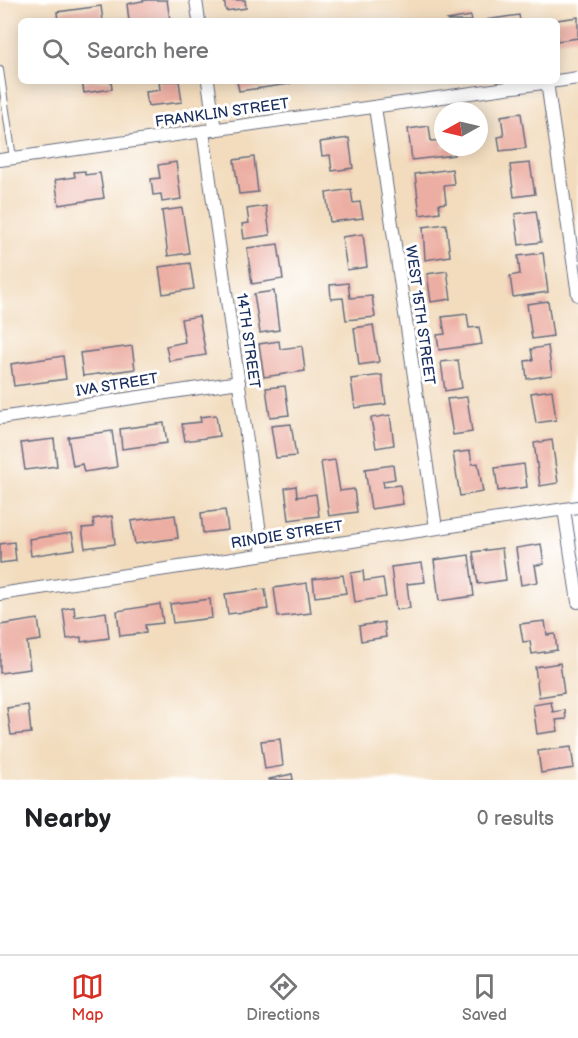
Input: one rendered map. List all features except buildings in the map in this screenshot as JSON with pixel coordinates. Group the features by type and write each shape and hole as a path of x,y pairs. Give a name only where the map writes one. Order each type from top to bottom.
{"street":[{"path":"196,0 199,18"},
{"name":"FRANKLIN STREET","path":"560,80 578,78"},
{"name":"14TH STREET","path":"208,84 209,131 239,382 263,554"},
{"name":"FRANKLIN STREET","path":"0,160 532,84"},
{"path":"553,84 578,295"},
{"name":"WEST 15TH STREET","path":"375,107 436,528"},
{"name":"IVA STREET","path":"0,418 239,382"},
{"name":"RINDIE STREET","path":"0,594 578,507"},
{"path":"564,509 578,602"}],"lane":[{"path":"0,70 14,158"}]}
